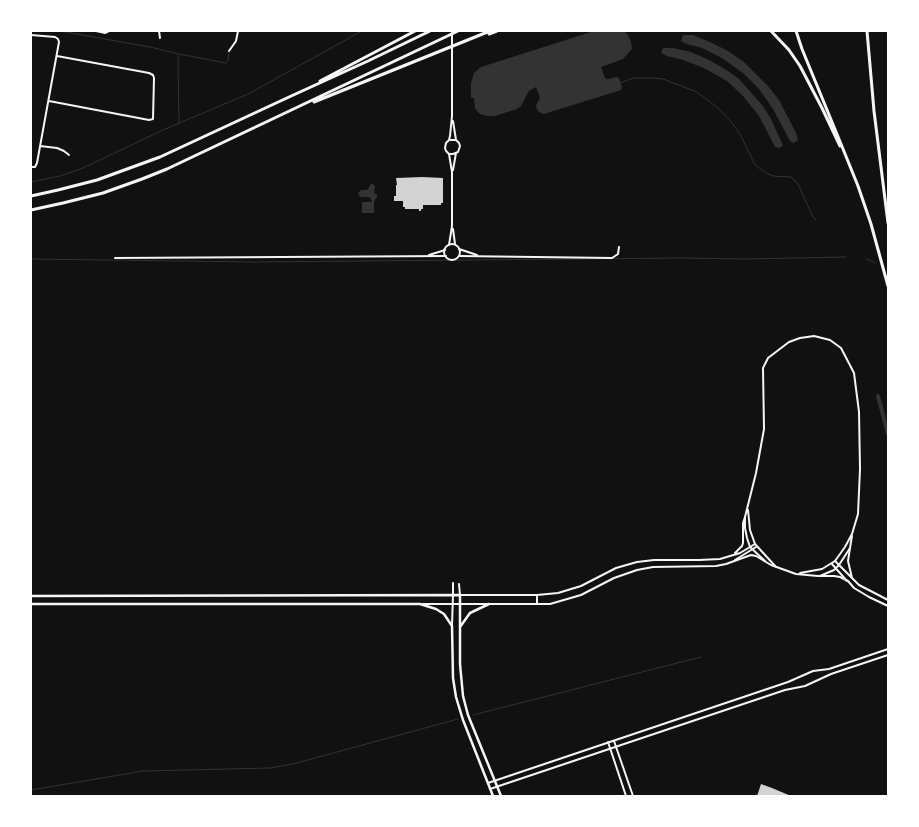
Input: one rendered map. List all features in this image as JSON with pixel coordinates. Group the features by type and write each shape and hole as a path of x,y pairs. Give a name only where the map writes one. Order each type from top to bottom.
{"highway":[{"path":"289,97 415,31"},
{"path":"31,196 84,184 148,162 430,31"},
{"path":"31,210 90,196 142,180 186,161 458,31"},
{"path":"296,109 490,31"},
{"path":"472,39 497,31"},
{"path":"771,31 789,50 800,66 848,162"},
{"path":"796,31 871,224 888,286"},
{"path":"867,31 874,111 888,223"}],"main road":[{"path":"31,596 460,595 460,678 463,696 468,715 501,796"},
{"path":"68,596 68,604"},
{"path":"31,604 420,604 442,612 452,626 453,678 456,697 493,796"},
{"path":"460,628 470,613 489,604"}],"street":[{"path":"96,31 109,32"},
{"path":"159,31 160,38"},
{"path":"229,51 234,45 238,31"},
{"path":"452,31 452,116 454,134 460,146 459,151 456,153 452,172"},
{"path":"31,35 55,38 59,42 37,163 35,167 31,167"},
{"path":"49,101 149,120 153,119 153,75 57,56"},
{"path":"424,256 445,250 449,245 452,226 452,172 449,154 444,148 448,140 452,116"},
{"path":"448,140 456,140"},
{"path":"40,146 57,148 69,155"},
{"path":"449,154 456,153"},
{"path":"452,226 456,245 460,249 481,256"},
{"path":"449,245 456,245"},
{"path":"115,258 446,256 452,260 459,256 481,256 612,258 617,256 619,247"},
{"path":"459,256 460,249"},
{"path":"445,250 446,256"},
{"path":"734,555 743,543 743,523 748,508 764,429 762,368 768,358 789,342 814,336 830,340 841,348 854,375 859,412 860,469 858,514 852,534 848,561 849,567 853,579 859,585 888,600"},
{"path":"748,508 750,530 756,545 776,567"},
{"path":"745,517 745,528 750,547 771,565 796,574 834,576 848,581"},
{"path":"796,574 822,569 832,564 852,534"},
{"path":"459,584 460,595 537,595 558,593 588,583 616,568 638,562 661,559 720,559 756,545"},
{"path":"733,562 756,545"},
{"path":"818,576 836,568 850,548"},
{"path":"420,604 550,604 577,597 614,578 637,570 653,567 716,566 751,556 756,556 762,561 767,562"},
{"path":"835,561 859,585"},
{"path":"832,564 861,592 888,606"},
{"path":"452,626 453,583"},
{"path":"537,595 537,604"},
{"path":"488,783 788,682 813,671 826,669 888,649"},
{"path":"490,789 742,704 804,686 828,675 888,655"},
{"path":"826,669 828,675"},
{"path":"740,698 742,704"},
{"path":"614,740 632,796"},
{"path":"608,742 626,796"}],"shaded area":[{"path":"594,31 624,31 628,35 631,42 631,50 623,59 601,67 605,78 619,78 621,90 544,114 538,111 536,107 540,98 536,87 529,91 521,106 517,109 495,116 487,116 480,114 475,108 474,98 471,98 471,83 474,73 481,67"},
{"path":"683,35 693,35 710,42 744,62 779,100 798,140 794,143 790,141 773,109 759,89 744,74 722,58 702,48 681,41"},
{"path":"663,48 691,52 711,61 739,79 763,106 783,145 780,148 775,147 759,116 743,96 727,81 704,68 661,53"},
{"path":"371,184 375,186 374,193 377,195 374,201 374,213 362,213 362,202 371,202 372,200 369,197 360,197 358,193 361,190 367,190"}],"building":[{"path":"396,178 443,178 443,203 441,205 423,205 423,209 419,211 419,209 405,209 403,201 394,201 397,185"},
{"path":"761,784 772,788 791,796 757,796"}],"waterway":[{"path":"60,31 226,63 229,51"},
{"path":"31,182 60,176 83,168 163,130 248,94 362,31"},
{"path":"179,55 179,123"},
{"path":"619,83 634,78 663,79 697,92 718,108 733,124 755,165 773,176 791,177 798,184 816,220"},
{"path":"31,259 257,262 846,257"},
{"path":"866,259 876,263"},
{"path":"878,396 888,434"},
{"path":"473,715 701,657"},
{"path":"31,790 143,771 270,768 293,764 458,719"}]}
